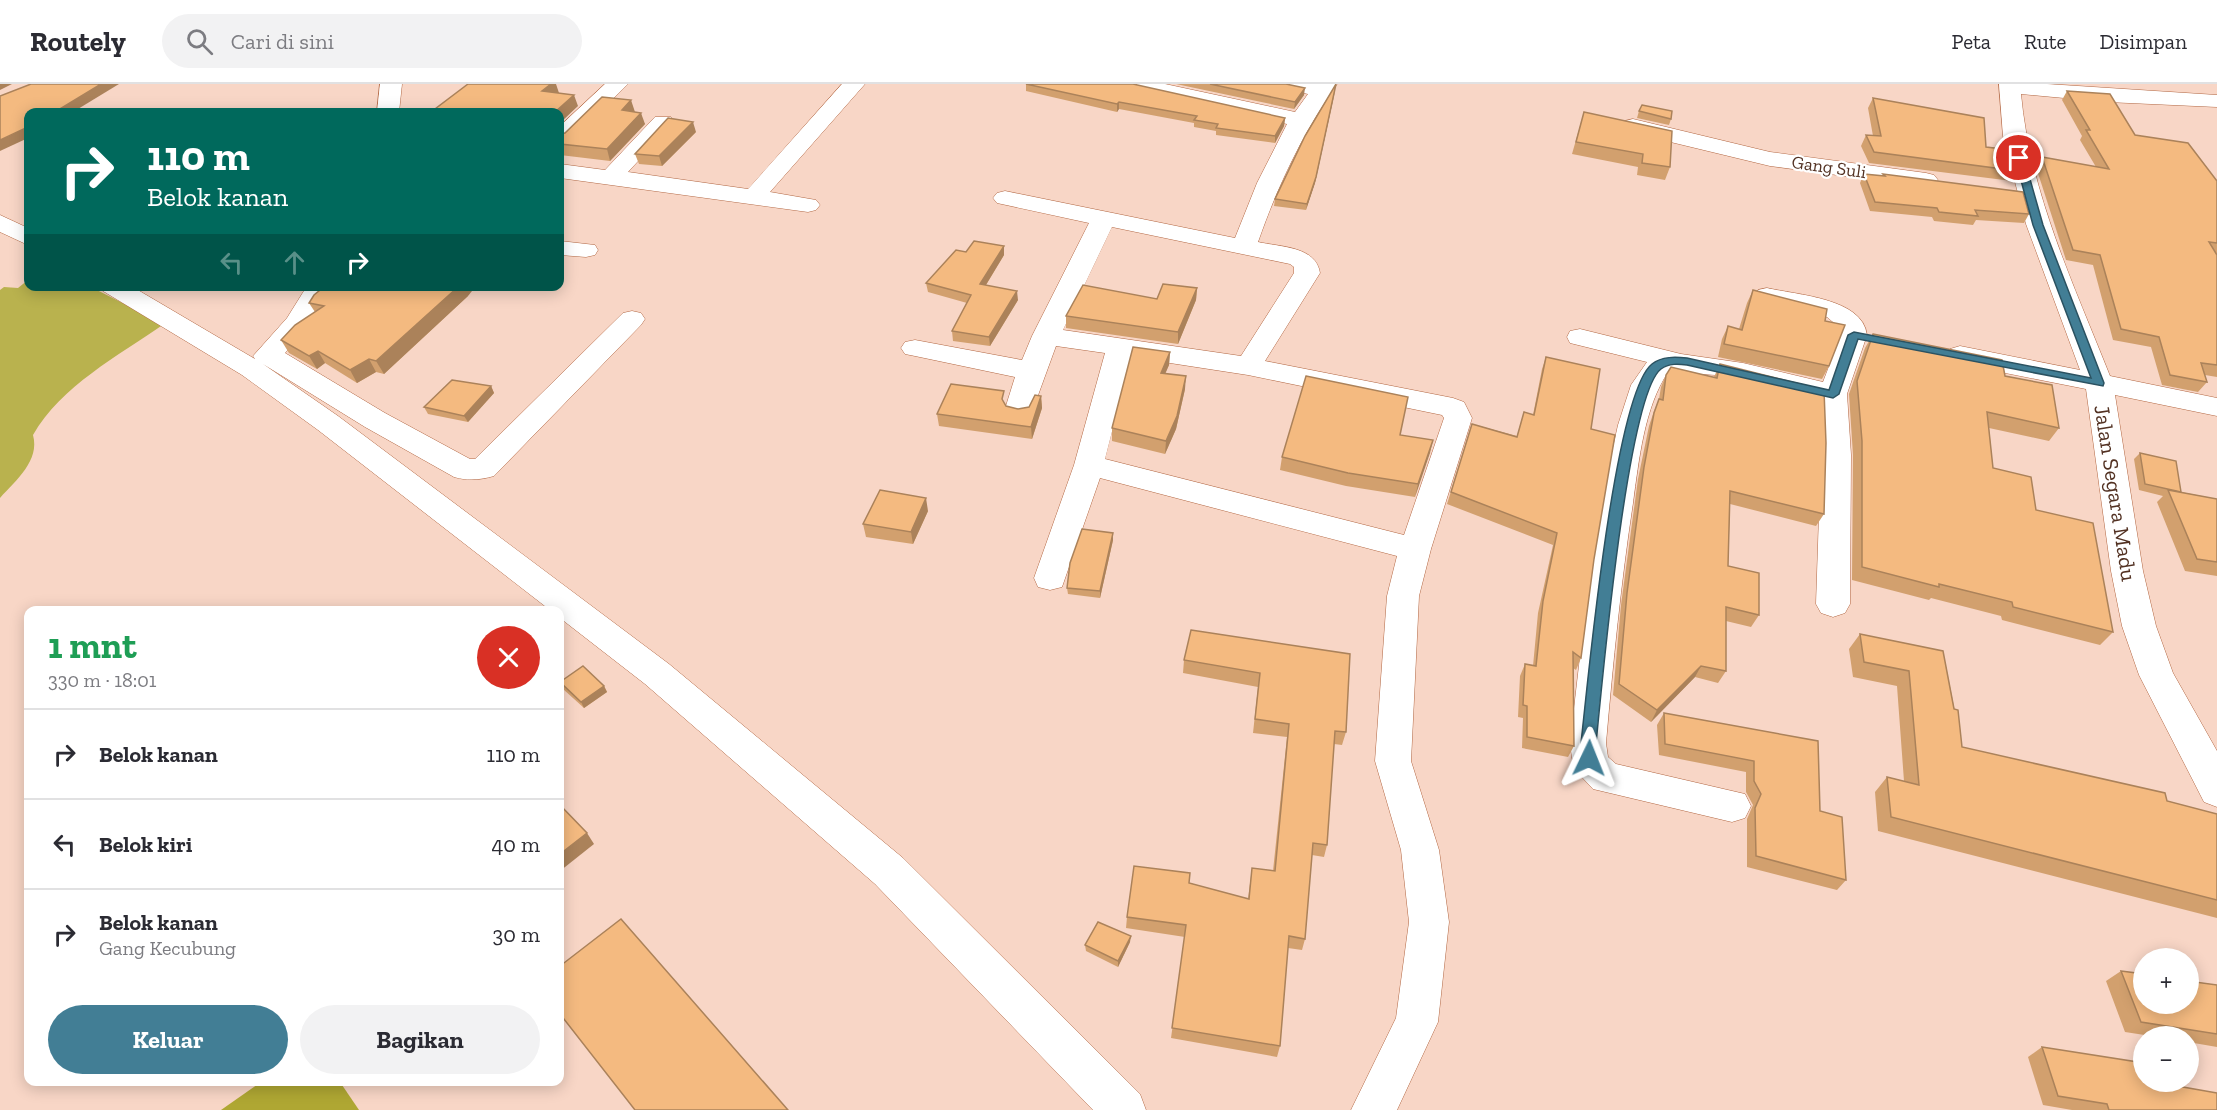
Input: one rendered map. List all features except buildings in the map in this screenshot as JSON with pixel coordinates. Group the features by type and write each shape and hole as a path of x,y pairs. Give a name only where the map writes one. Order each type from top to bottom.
{"street":[{"path":"388,108 391,84"},
{"path":"564,134 616,84"},
{"path":"754,196 854,84"},
{"path":"1136,84 1300,120"},
{"path":"1244,247 1260,200 1300,120 1323,87 1288,84"},
{"path":"2011,86 2107,96 2217,101"},
{"name":"Jalan Segara Madu","path":"2011,86 2018,191 2038,225 2099,383 2127,571 2139,626 2156,675 2193,740 2217,791"},
{"path":"610,178 663,122"},
{"name":"Gang Suli","path":"1632,126 1716,148 1770,159 1949,183"},
{"path":"564,172 808,205"},
{"path":"1005,198 1298,258 1306,264 1306,273 1248,366"},
{"path":"1019,409 1045,336 1104,218"},
{"path":"0,222 24,236"},
{"path":"564,248 586,250"},
{"path":"122,291 375,420 465,470 473,471 483,469 632,319"},
{"path":"261,362 297,323 317,291"},
{"path":"1767,296 1836,311 1850,321 1865,337 1833,394 1836,455 1833,604"},
{"path":"1045,336 1248,366 1443,405 1454,409 1458,418 1415,549 1403,596 1393,761 1420,850 1429,922 1416,1022 1373,1110"},
{"path":"1580,337 1671,360 1699,364 1833,394"},
{"path":"1050,578 1089,465 1120,347"},
{"path":"915,348 1031,371"},
{"path":"1932,350 2217,407"},
{"path":"1671,360 1656,367 1641,393 1613,520 1588,743 1589,758 1597,772 1606,778 1732,806"},
{"path":"261,362 338,430 657,674 889,871 1124,1110"},
{"path":"1089,465 1415,549"}],"shaded area":[{"path":"24,283 24,291 99,291 164,324 92,373 59,401 33,435 33,453 30,462 0,498 0,290 4,287 18,288"},
{"path":"255,1086 343,1086 359,1110 221,1110"}],"route":[{"path":"1589,758 1588,743 1613,520 1641,393 1650,373 1659,364 1671,360 1699,364 1833,394 1854,335 2099,383 2038,225 2019,158"}]}
